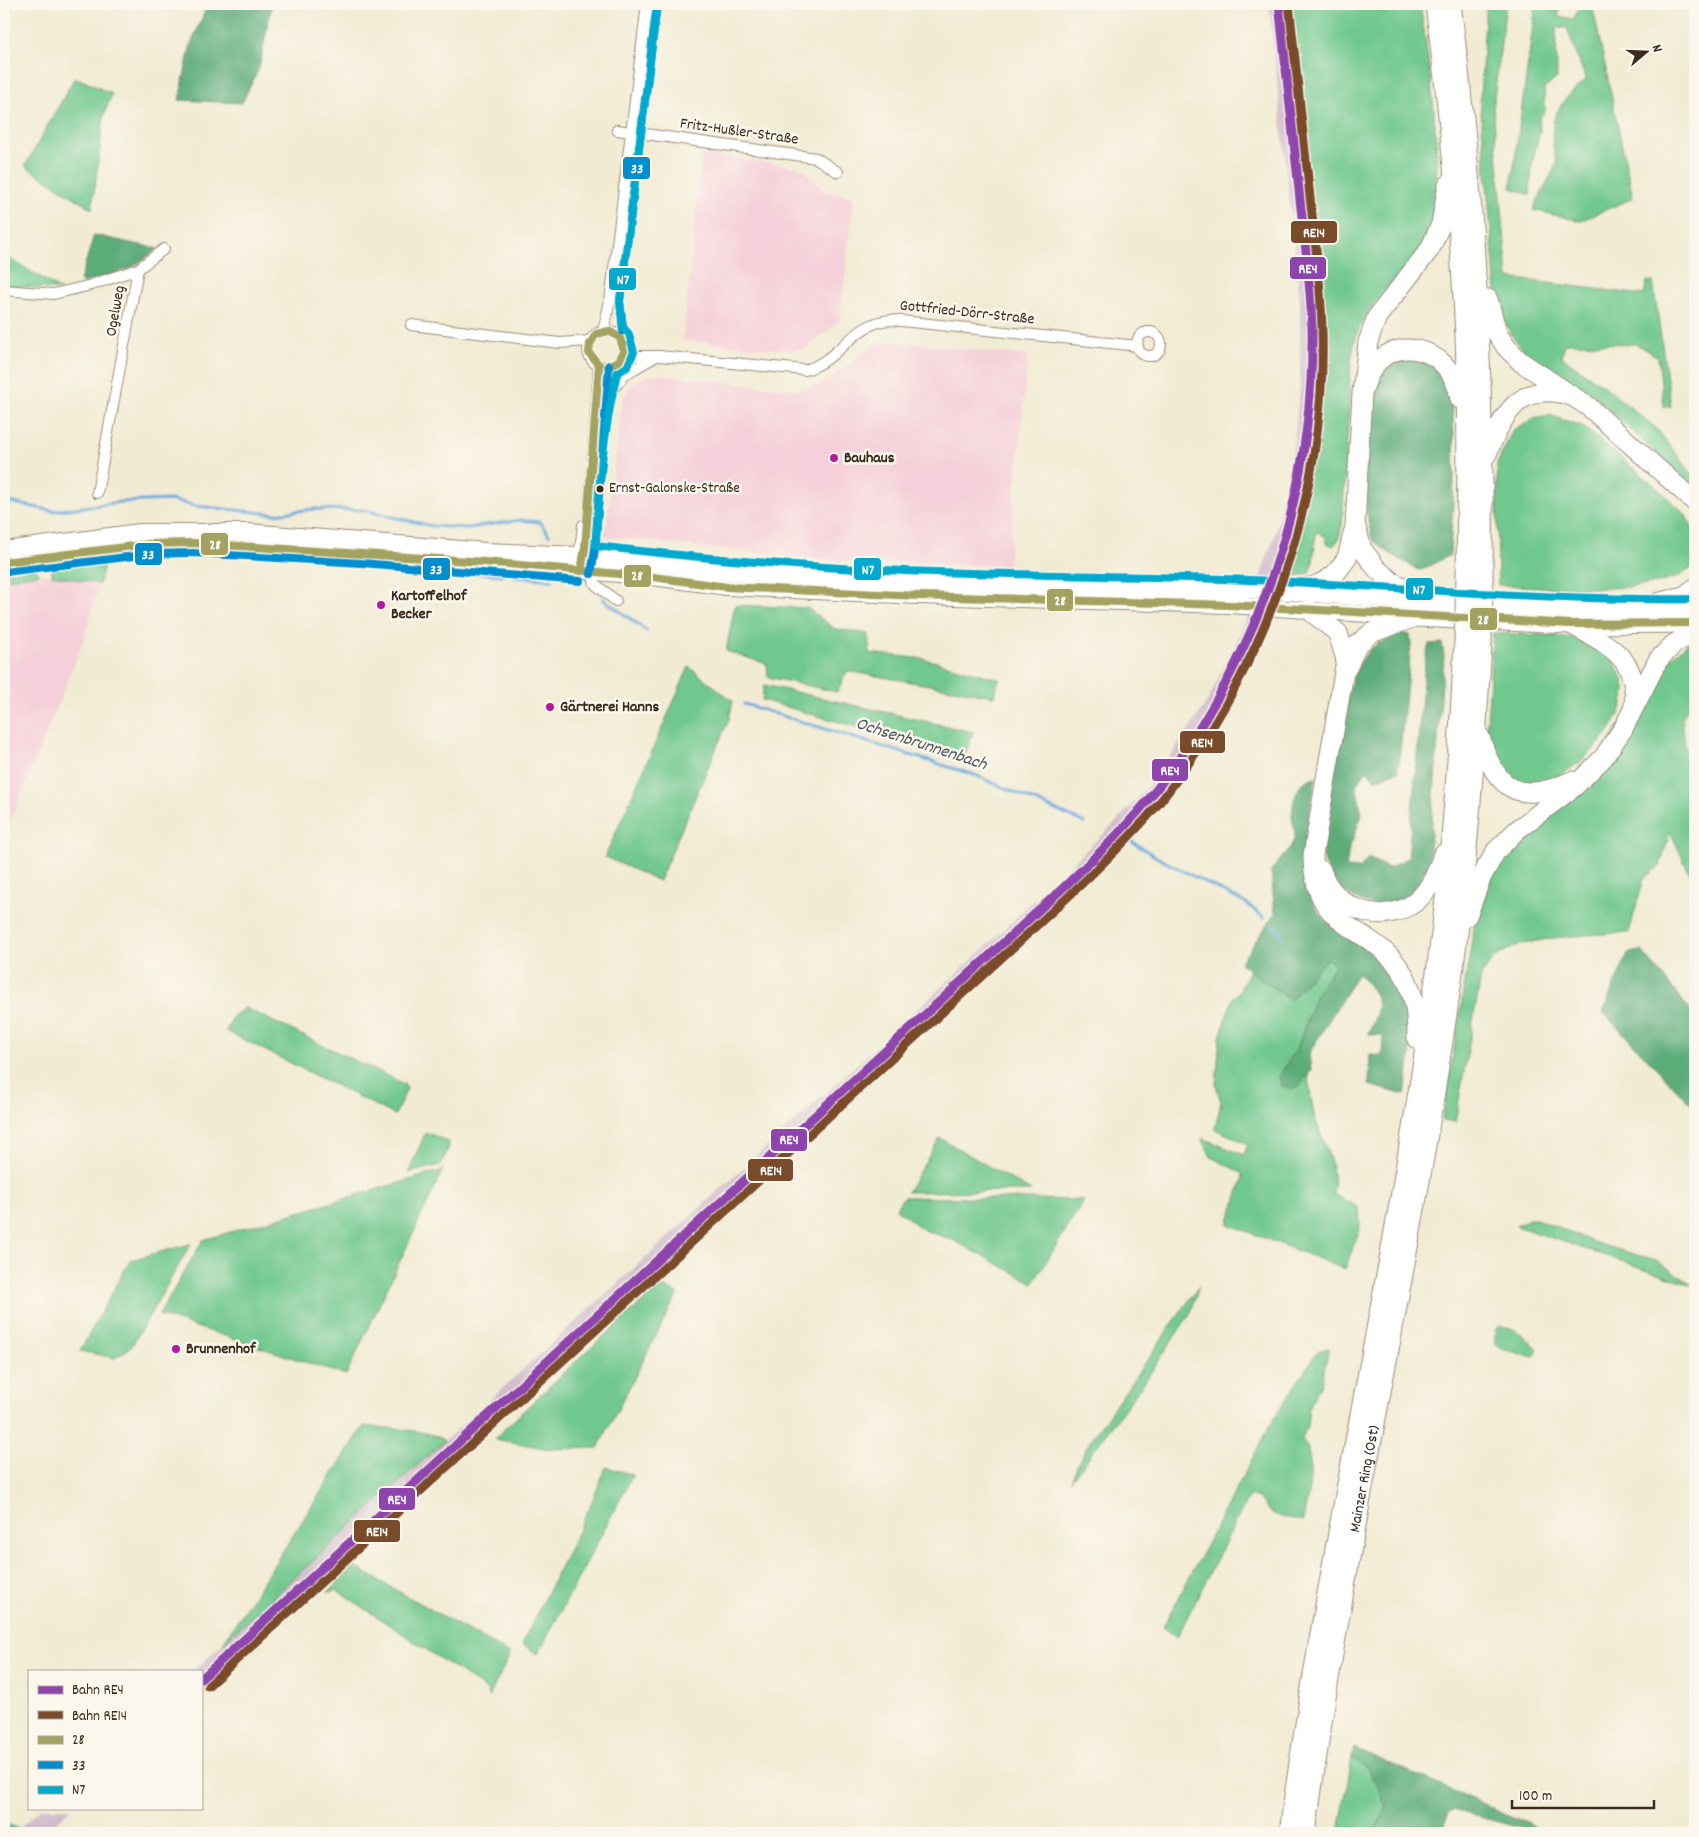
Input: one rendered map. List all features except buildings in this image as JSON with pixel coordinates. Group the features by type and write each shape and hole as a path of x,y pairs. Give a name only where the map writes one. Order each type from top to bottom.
{"highway":[{"path":"1435,4 1452,147 1465,336 1468,450 1475,579"},
{"path":"1451,4 1460,70 1475,234 1484,462 1475,579 1473,642 1477,726 1456,950"},
{"path":"1266,597 1311,587 1335,574 1347,558 1356,526 1365,356 1372,329 1385,306 1422,261 1441,224 1450,178 1452,147"},
{"path":"1475,234 1490,315 1502,341 1521,362 1589,406 1688,496 1695,509"},
{"path":"1362,393 1372,370 1386,356 1406,349 1432,354 1448,366 1457,385 1468,450"},
{"path":"1484,462 1501,420 1518,401 1527,396 1546,392 1577,398"},
{"path":"1356,526 1362,549 1376,569 1392,582 1440,604 1622,610 1695,609"},
{"path":"1622,610 1673,600 1695,588"},
{"path":"1309,610 1338,633 1345,650 1346,670"},
{"path":"1418,1092 1417,1022 1410,988 1403,974 1388,956 1343,925 1327,908 1314,876 1313,855 1316,832 1346,670 1353,652 1363,639 1382,628 1415,617 1571,624 1695,623"},
{"path":"1571,624 1609,646 1626,664 1633,682 1634,704 1632,714"},
{"path":"1456,950 1479,883 1496,851 1517,830 1560,799 1590,771 1614,744 1632,714 1658,660 1674,644 1695,632"},
{"path":"1418,1092 1439,948 1473,642"},
{"path":"1477,726 1492,771 1501,781 1511,787 1523,791 1550,789 1576,779 1590,771"},
{"path":"1316,832 1319,864 1328,886 1336,895 1364,912 1383,914 1394,912 1414,903 1430,885 1442,857 1454,804"},
{"name":"Mainzer Ring (Ost)","path":"1306,1833 1333,1652 1429,1126 1456,950"},
{"name":"Mainzer Ring (Ost)","path":"1289,1833 1316,1650 1373,1347 1418,1092"}],"main road":[{"path":"4,550 140,532 248,532 486,550 585,563 727,586 863,594 1250,606 1266,597 1309,610 1415,617"},
{"path":"4,562 150,544 193,543 872,579 1440,604"}],"street":[{"path":"608,332 610,301 647,4"},
{"name":"Fritz-Hußler-Straße","path":"617,130 816,158 838,172"},
{"path":"138,270 164,249"},
{"name":"Ogelweg","path":"4,290 54,294 91,285 138,270 97,494"},
{"name":"Gottfried-Dörr-Straße","path":"623,351 804,370 823,361 863,328 874,322 892,320 1138,346"},
{"path":"411,325 589,346"},
{"path":"608,332 620,338 623,351 615,364 604,366 591,358 589,346 598,333 608,332"},
{"path":"598,410 624,375 637,366 659,356"},
{"path":"604,366 587,512 585,563 593,582 616,600"}],"shaded area":[{"path":"1156,4 1216,4 1215,11"},
{"path":"1269,4 1284,4 1315,290 1317,363 1307,465 1293,534 1280,576 1237,676 1217,710 1181,766 1157,797 1094,864 847,1097 202,1688 202,1670 194,1670 979,953 1116,822 1150,784 1188,732 1208,700 1243,628 1276,531 1291,463 1300,387 1300,301"},
{"path":"702,154 797,167 804,169 825,192 854,197 840,321 806,348 793,351 683,340"},
{"path":"892,341 1028,356 1008,566 829,560 605,537 623,398 631,385 642,377 655,374 799,390 813,387 829,380 875,343"},
{"path":"39,574 99,584 82,645 4,836 4,579"},
{"path":"39,1810 70,1810 44,1833 14,1833"}],"green space":[{"path":"208,4 272,4 259,68 242,103 179,100 191,44"},
{"path":"1284,4 1420,4 1432,90 1437,159 1433,218 1426,239 1418,252 1370,310 1356,337 1350,372 1342,525 1338,541 1333,546 1327,543 1326,537 1316,531 1313,564 1309,573 1298,576 1280,576 1293,534 1307,465 1317,363 1315,290"},
{"path":"1486,4 1506,4 1493,106 1508,278 1644,295 1647,281 1653,282 1671,407 1664,407 1658,357 1636,344 1564,343 1562,357 1601,384 1656,428 1695,477 1695,488 1586,389 1530,358 1513,337 1501,315 1496,291 1480,100"},
{"path":"1536,4 1561,4 1558,16 1573,19 1582,4 1592,4 1633,198 1580,221 1533,210 1557,163 1552,137 1555,116 1566,98 1586,80 1567,28 1556,27 1557,78 1544,89 1545,111 1539,119 1540,131 1532,163 1530,195 1511,188"},
{"path":"75,77 112,94 104,115 92,209 25,166"},
{"path":"94,235 158,249 131,268 83,283 80,281"},
{"path":"4,255 61,290 4,285"},
{"path":"1416,353 1435,364 1443,373 1449,390 1454,435 1454,488 1450,555 1424,569 1418,570 1383,549 1372,539 1364,484 1372,387 1389,358"},
{"path":"1549,415 1582,426 1653,484 1685,514 1695,533 1695,562 1683,574 1662,582 1604,588 1498,585 1497,464 1513,430 1534,418"},
{"path":"99,561 104,566 99,584 52,575 52,567"},
{"path":"36,568 39,574 4,579 4,573"},
{"path":"735,605 807,608 835,629 869,634 869,653 925,659 999,679 994,696 847,671 837,692 768,677 767,664 726,651"},
{"path":"1402,633 1410,635 1411,644 1398,771 1375,780 1367,770 1356,785 1362,815 1349,849 1346,868 1360,869 1368,858 1389,868 1408,858 1425,660 1429,644 1442,643 1444,656 1429,862 1419,882 1407,895 1393,903 1378,905 1350,896 1338,885 1329,871 1323,855 1324,818 1353,677 1370,649"},
{"path":"1493,633 1560,636 1585,641 1607,654 1621,675 1625,690 1622,706 1615,722 1604,738 1576,765 1543,782 1525,784 1515,782 1503,776 1486,738"},
{"path":"1695,636 1695,701 1682,716 1691,804 1695,805 1695,885 1670,831 1660,866 1644,878 1629,932 1540,940 1507,950 1493,960 1481,976 1455,1122 1442,1120 1475,922 1485,886 1498,859 1572,795 1655,673"},
{"path":"689,667 733,701 729,719 659,881 605,857"},
{"path":"764,685 973,732 964,758 762,700"},
{"path":"1316,777 1305,841 1305,879 1312,900 1322,916 1336,929 1382,961 1394,974 1404,990 1411,1016 1412,1029 1411,1056 1405,1095 1369,1085 1370,1055 1382,1056 1383,1036 1368,1034 1376,1014 1377,1001 1371,989 1358,973 1309,1053 1311,1071 1299,1086 1292,1090 1282,1086 1279,1076 1297,1049 1316,995 1335,965 1327,958 1290,1000 1240,963 1275,914 1271,871 1294,839 1295,833 1292,816 1295,797 1305,782"},
{"path":"1642,951 1695,1016 1695,1109 1603,1012 1628,953"},
{"path":"1327,958 1335,965 1316,995 1297,1049 1287,1061 1299,1086 1308,1075 1314,1114 1333,1172 1333,1194 1359,1208 1360,1229 1345,1269 1228,1224 1243,1178 1242,1173 1211,1157 1202,1138 1244,1155 1248,1144 1215,1129 1221,1102 1216,1085 1220,1037 1233,997 1238,994 1250,970 1290,1000"},
{"path":"245,1008 404,1084 407,1089 395,1115 226,1031 233,1016"},
{"path":"426,1132 448,1142 449,1147 441,1165 408,1173"},
{"path":"940,1138 1031,1191 907,1192"},
{"path":"443,1170 346,1375 159,1315 203,1240"},
{"path":"903,1197 1084,1200 1033,1283 953,1240 924,1230 896,1209"},
{"path":"1529,1219 1536,1219 1601,1245 1656,1260 1693,1285 1516,1226"},
{"path":"191,1244 131,1347 115,1358 80,1351 130,1260"},
{"path":"660,1286 678,1293 598,1448 550,1449 494,1439 572,1365"},
{"path":"1199,1286 1191,1312 1148,1377 1071,1481 1079,1461 1091,1440"},
{"path":"1499,1326 1511,1328 1525,1337 1538,1350 1534,1357 1502,1349 1495,1344 1495,1330"},
{"path":"1329,1348 1322,1381 1309,1408 1307,1427 1302,1439 1307,1448 1310,1468 1309,1490 1303,1521 1276,1515 1269,1511 1256,1497 1248,1498 1177,1637 1163,1627 1274,1418 1318,1351"},
{"path":"364,1426 394,1428 429,1434 444,1441 223,1643"},
{"path":"606,1467 633,1475 538,1654 522,1644 577,1534"},
{"path":"353,1566 510,1654 489,1697 487,1690 337,1590 328,1592"},
{"path":"1354,1748 1550,1833 1540,1833 1453,1810 1449,1813 1441,1833 1373,1833 1387,1806 1369,1771 1352,1757"},
{"path":"1352,1757 1369,1771 1387,1806 1373,1833 1339,1833"},
{"path":"4,1822 18,1829 14,1833 4,1833"}],"waterway":[{"path":"4,501 53,511 121,502 170,500 196,506 275,514 313,509 363,510 432,526 467,528 520,520 540,522 549,535"},
{"name":"Ochsenbrunnenbach","path":"142,553 160,552"},
{"name":"Ochsenbrunnenbach","path":"365,562 389,565"},
{"name":"Ochsenbrunnenbach","path":"404,566 451,571"},
{"name":"Ochsenbrunnenbach","path":"459,572 504,575"},
{"name":"Ochsenbrunnenbach","path":"515,576 553,580"},
{"name":"Ochsenbrunnenbach","path":"603,599 647,631"},
{"name":"Ochsenbrunnenbach","path":"744,704 975,775 1085,823"},
{"name":"Ochsenbrunnenbach","path":"1131,841 1158,858 1247,904 1264,918"},
{"name":"Ochsenbrunnenbach","path":"1271,925 1279,931 1282,937"}],"rail line":[{"name":"RE4","path":"202,1678 1063,888 1134,816 1156,790 1192,739 1224,686 1251,630 1273,573 1291,514 1303,454 1310,392 1312,330 1308,265 1279,4"},
{"name":"RE14","path":"208,1686 1070,895 1142,823 1164,797 1201,746 1233,691 1261,635 1284,576 1301,516 1314,454 1321,391 1322,328 1318,262 1289,4"}],"transit line":[{"name":"33","path":"623,331 620,301 657,5"},
{"name":"N7","path":"657,5 620,301 623,327 629,334 634,352 627,367 617,373 612,394 602,459 596,546 740,561 847,568 932,572 1226,579 1537,596 1695,599"},
{"name":"28","path":"599,365 589,353 590,344 596,334 609,331 620,338 624,351 619,361 608,366"},
{"name":"28","path":"581,571 585,548 599,365"},
{"name":"33","path":"591,574 595,549 609,365"},
{"name":"28","path":"4,562 150,544 193,543 484,562 653,577 727,587 919,596 1229,605 1571,624 1695,623"},
{"name":"33","path":"5,572 151,554 193,553 361,563 580,581"}],"place":[{"name":"Bauhaus","path":"834,458"},
{"name":"Ernst-Galonske-Straße","path":"600,489"},
{"name":"Kartoffelhof Becker","path":"381,605"},
{"name":"Gärtnerei Hanns","path":"550,707"},
{"name":"Brunnenhof","path":"176,1349"}]}
